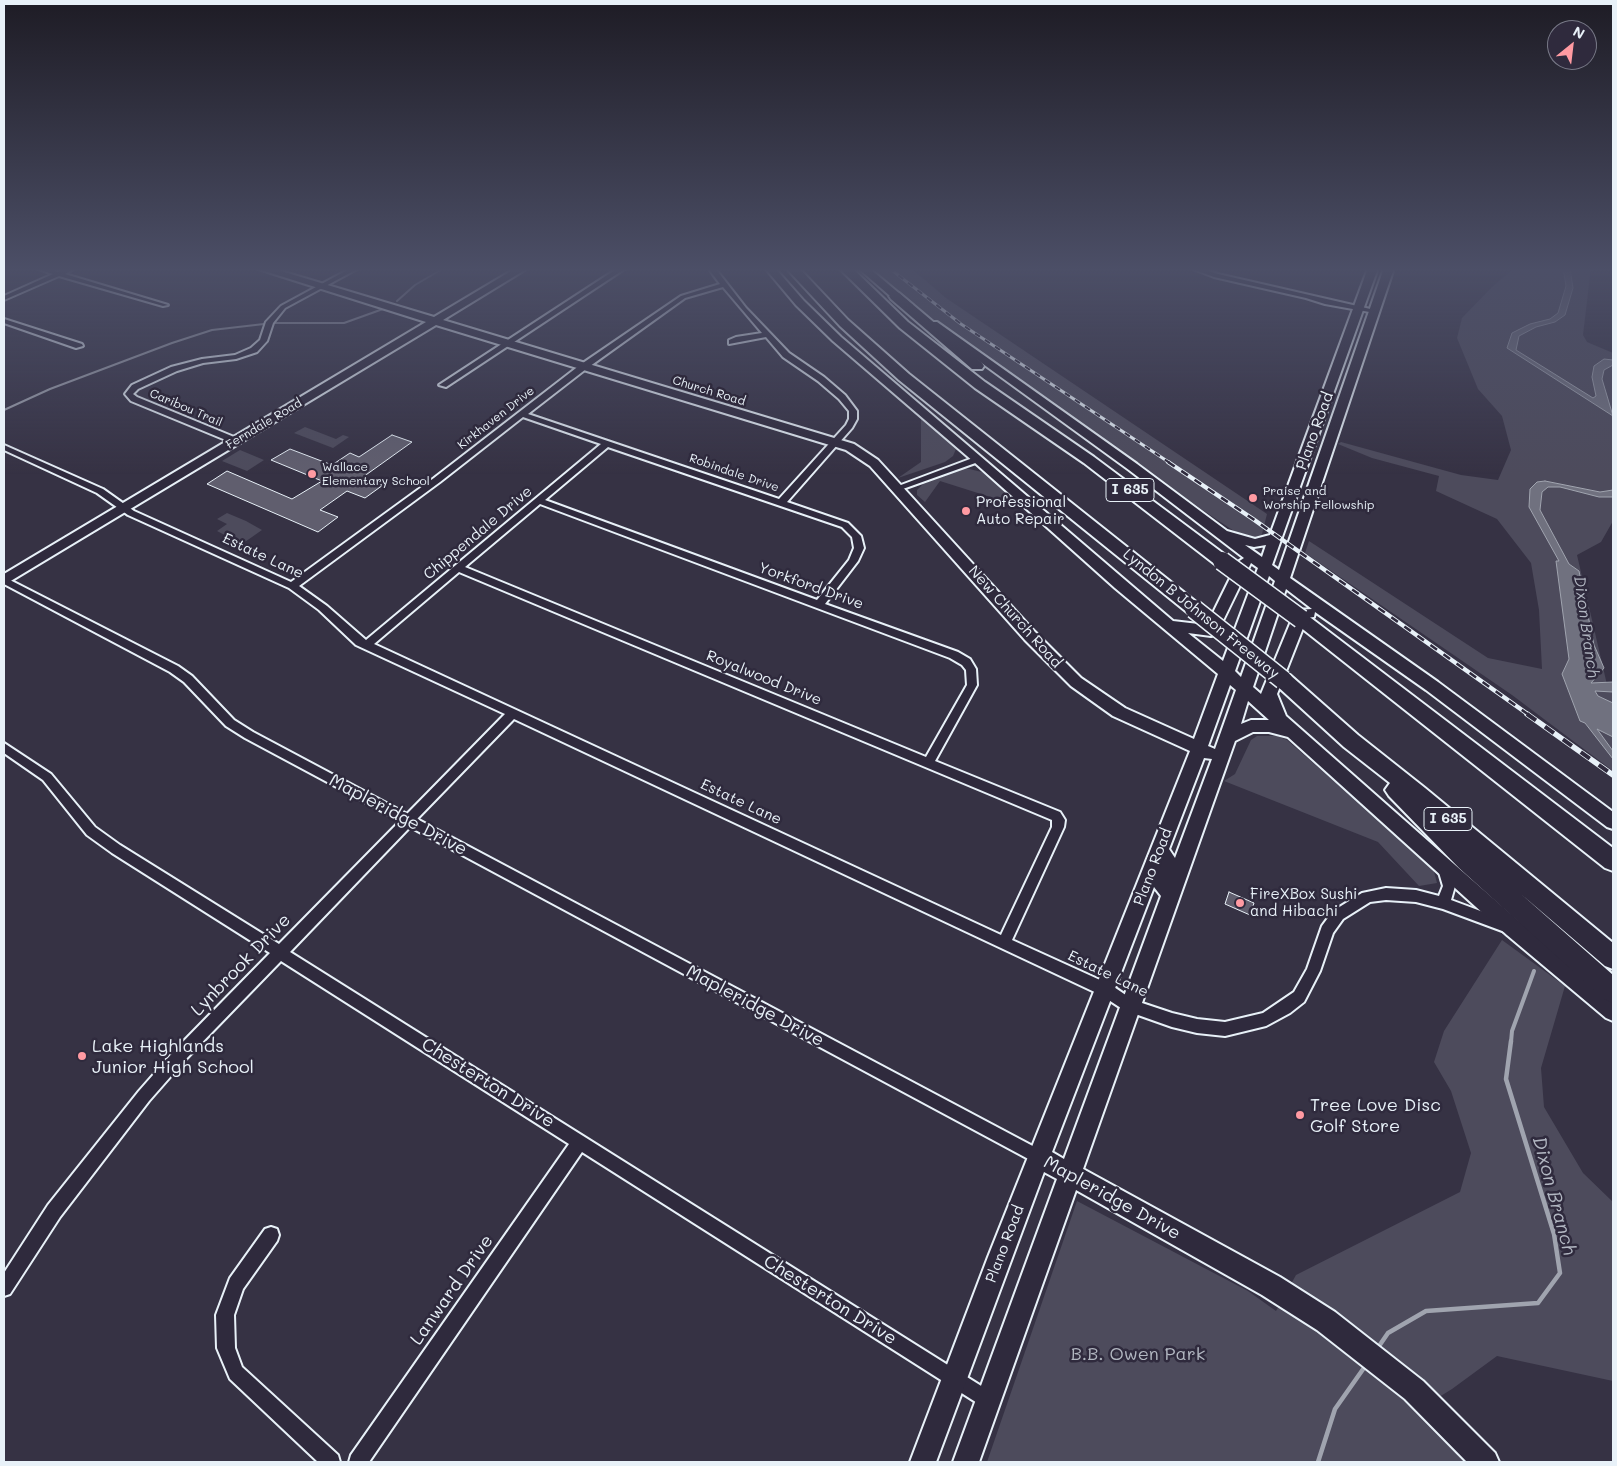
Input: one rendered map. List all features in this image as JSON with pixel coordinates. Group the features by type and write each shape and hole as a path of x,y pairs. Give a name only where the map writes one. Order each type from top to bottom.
{"highway":[{"name":"Lyndon B Johnson Freeway","path":"859,336 904,377 1283,680 1351,740 1613,958"},
{"name":"I 635","path":"918,336 980,385 1089,460 1301,619 1613,861"},
{"path":"943,336 1017,398 1035,423"},
{"path":"1351,740 1415,810 1467,861 1613,992"}],"main road":[{"name":"Church Road","path":"483,336 836,442"},
{"path":"834,336 1226,674 1514,929 1613,1011"},
{"path":"950,336 1133,467 1265,568 1432,686 1613,822"},
{"name":"Plano Road","path":"1129,1005 1221,757 1366,336"},
{"path":"1326,399 1343,404"},
{"name":"New Church Road","path":"836,442 868,458 1030,636 1076,682 1119,712 1199,749 1221,757"},
{"path":"1306,457 1322,462"},
{"path":"1205,522 1247,542 1264,542 1276,538"},
{"name":"Plano Road","path":"923,1462 1039,1157 1199,749 1276,538"},
{"path":"1166,624 1211,631 1246,564 1244,557 1228,539"},
{"path":"1286,728 1269,694 1301,614 1307,612 1342,623"},
{"path":"1228,737 1251,726 1286,728"},
{"path":"1160,850 1166,859 1161,878 1163,886 1171,893"},
{"name":"Mapleridge Drive","path":"1039,1157 1069,1174"},
{"name":"Plano Road","path":"966,1462 1069,1174"},
{"name":"Mapleridge Drive","path":"1326,1321 1414,1390"}],"street":[{"path":"50,336 79,346"},
{"name":"Caribou Trail","path":"236,441 134,398 129,394 135,387 174,369 202,361 236,357 254,350 263,341 265,336"},
{"name":"Ferndale Road","path":"4,580 409,336"},
{"path":"443,385 518,336"},
{"name":"Kirkhaven Drive","path":"292,586 437,480 583,367 627,336"},
{"path":"732,342 738,339 764,336"},
{"path":"768,336 791,359 821,379 848,404 853,412 853,418 836,442 782,502"},
{"name":"Plano Road","path":"1276,538 1348,336"},
{"name":"Robindale Drive","path":"521,414 845,525 856,536 859,548 853,561 819,604"},
{"name":"Chippendale Drive","path":"367,646 607,443"},
{"name":"Estate Lane","path":"4,447 100,491 131,513 292,586 323,608 353,637 367,646 1106,990 1129,1005 1197,1026 1226,1029 1266,1019 1299,997 1313,971 1327,930 1338,915 1367,897 1386,894 1416,896 1443,903 1514,929"},
{"path":"897,488 978,459"},
{"name":"Yorkford Drive","path":"540,501 954,655 966,662 971,669 972,685 929,762"},
{"name":"Royalwood Drive","path":"460,569 1056,816 1059,820 1058,827 1004,943"},
{"name":"Mapleridge Drive","path":"4,580 174,669 188,679 230,723 1039,1157"},
{"name":"Lynbrook Drive","path":"4,1288 54,1211 144,1096 279,953 512,714"},
{"name":"Chesterton Drive","path":"4,747 47,777 98,836 279,953 988,1400"},
{"path":"1443,865 1448,886 1443,903"},
{"name":"Plano Road","path":"1069,1174 1129,1005"},
{"name":"Lanward Drive","path":"358,1462 580,1141"},
{"name":"Mapleridge Drive","path":"1069,1174 1271,1286 1326,1321"},
{"path":"271,1235 236,1284 225,1315 226,1348 236,1373 331,1462"},
{"name":"Mapleridge Drive","path":"1414,1390 1486,1462"}],"green space":[{"path":"958,336 1003,336 1267,514 1261,538 1252,539 1237,533"},
{"path":"1457,336 1584,336 1587,342 1613,353 1613,521 1601,542 1577,555 1608,689 1613,691 1613,771 1512,695 1305,553 1309,541 1488,658 1542,669 1539,610 1531,563 1497,519 1436,491 1439,476 1372,458 1338,444 1341,442 1461,475 1498,480 1511,450 1502,416 1478,389"},
{"path":"921,416 953,443 956,449 953,456 945,462 898,478 921,462"},
{"path":"305,427 336,439 343,435 349,437 333,448 294,433"},
{"path":"240,450 264,460 247,471 222,461"},
{"path":"965,468 982,472 996,481 1025,508 940,481 925,502 917,495 917,490 923,484"},
{"path":"227,513 262,530 242,544 217,531 227,524 217,519"},
{"path":"1257,736 1277,736 1287,740 1433,868 1437,883 1419,886 1378,842 1224,781 1235,774 1251,740"},
{"name":"B.B. Owen Park","path":"1502,940 1565,986 1541,1068 1544,1107 1583,1173 1613,1202 1613,1381 1497,1356 1452,1389 1415,1412 1425,1420 1464,1462 987,1462 1077,1201 1248,1291 1276,1311 1296,1275 1460,1192 1471,1153 1451,1091 1434,1062 1444,1031"}],"water":[{"path":"1511,336 1519,336 1516,350 1593,398 1596,396 1592,377 1594,366 1604,359 1613,360 1613,365 1604,370 1602,379 1613,416 1507,348"},
{"path":"1545,481 1600,492 1613,490 1613,497 1599,497 1560,487 1548,487 1542,492 1540,510 1569,564 1579,571 1594,645 1604,668 1591,683 1613,682 1613,692 1595,691 1598,696 1613,703 1613,737 1597,729 1613,751 1613,759 1585,723 1580,721 1562,674 1569,659 1556,561 1559,561 1529,507 1530,489 1537,482"}],"building":[{"path":"392,435 412,442 363,477 383,485 365,498 347,491 320,510 338,517 318,532 207,484 227,471 292,499 322,481 271,460 290,449 332,465 350,453 359,457"},
{"name":"FireXBox Sushi and Hibachi","path":"1229,892 1254,903 1250,915 1225,904"}],"waterway":[{"path":"4,410 50,389 192,336"},
{"name":"Dixon Branch","path":"1511,1042 1512,1031 1534,971"},
{"name":"Dixon Branch","path":"1377,1349 1388,1333 1426,1311 1538,1303 1560,1273 1554,1234 1506,1079 1511,1041"},
{"name":"Dixon Branch","path":"1318,1462 1335,1409 1366,1365"}],"railway":[{"path":"980,336 1170,463"},
{"path":"1168,462 1253,519 1529,715"},
{"path":"1527,714 1613,775"}],"place":[{"name":"Wallace Elementary School","path":"312,474"},
{"name":"Praise and Worship Fellowship","path":"1253,498"},
{"name":"Professional Auto Repair","path":"966,511"},
{"name":"FireXBox Sushi and Hibachi","path":"1240,903"},
{"name":"Lake Highlands Junior High School","path":"82,1056"},
{"name":"Tree Love Disc Golf Store","path":"1300,1115"}]}
